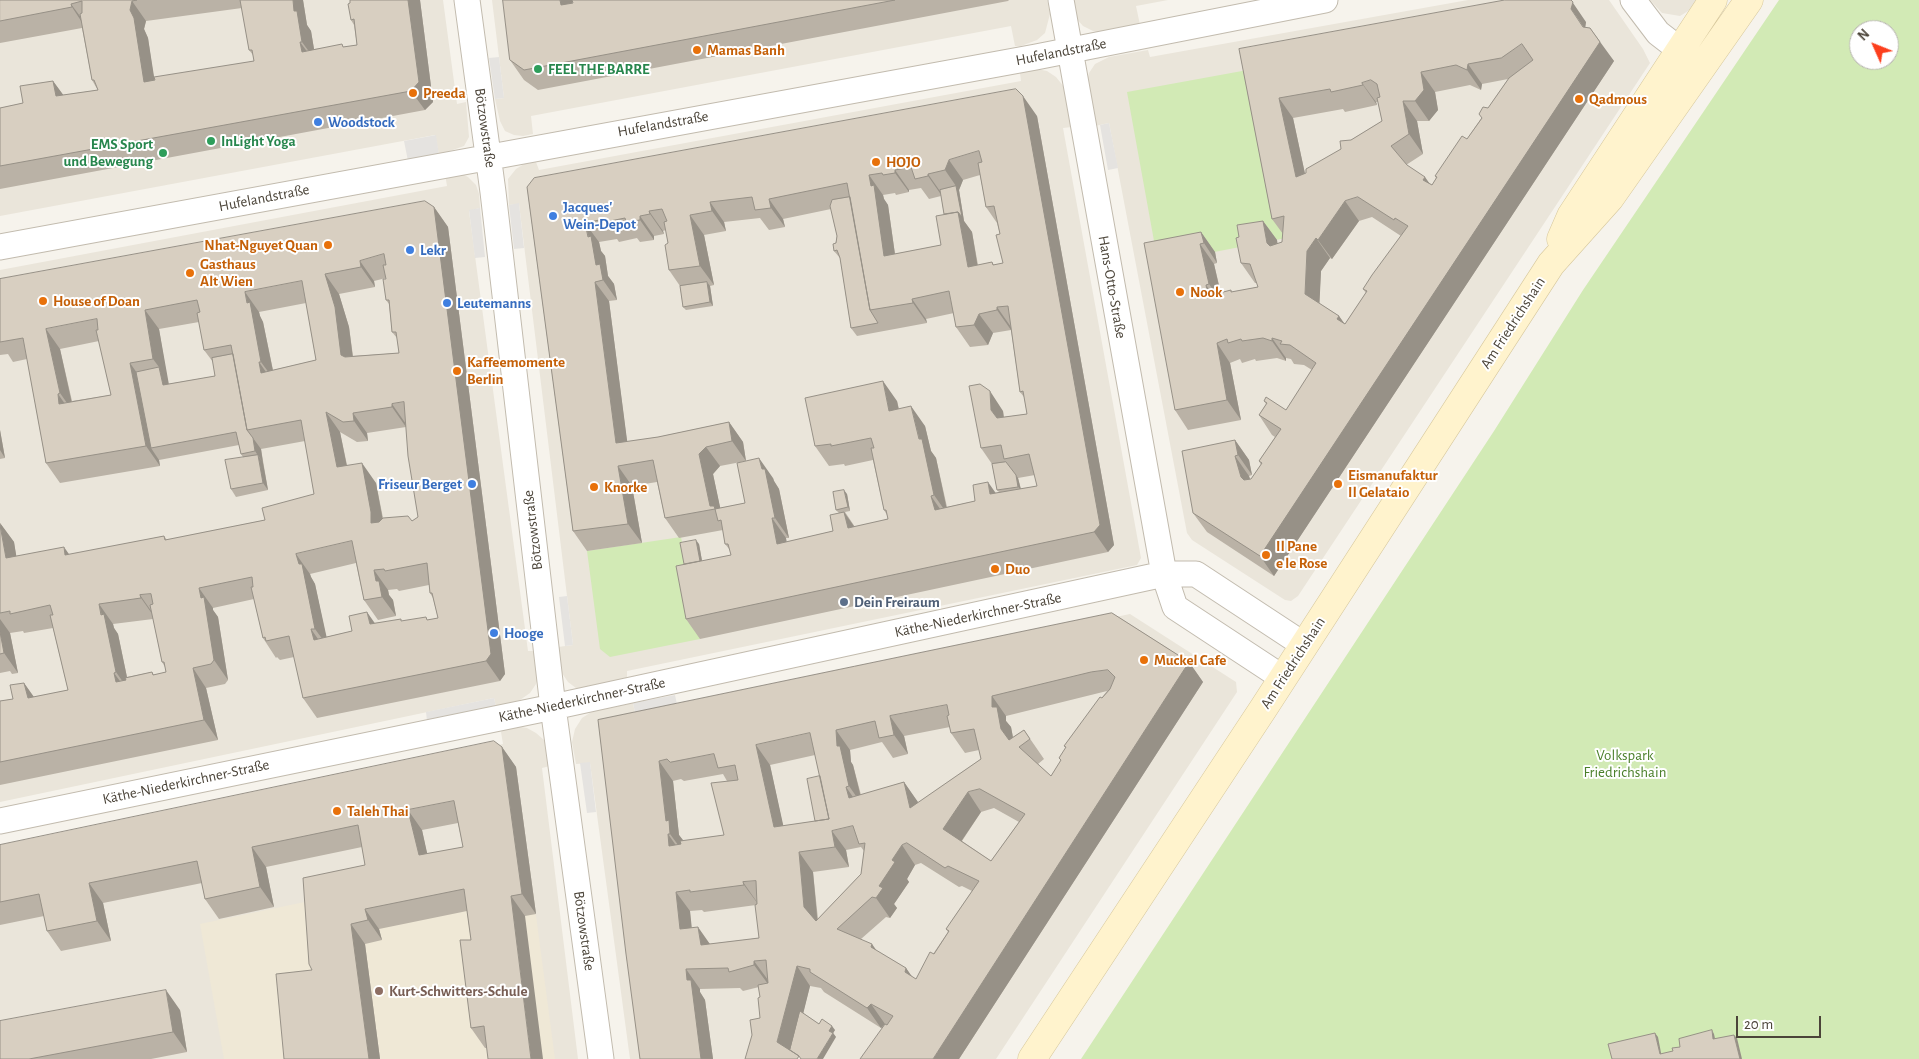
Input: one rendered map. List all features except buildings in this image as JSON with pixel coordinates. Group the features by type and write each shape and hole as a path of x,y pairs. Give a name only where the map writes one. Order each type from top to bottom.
{"street":[{"name":"Bötzowstraße","path":"467,0 489,156 553,707 601,1059"},
{"name":"Hans-Otto-Straße","path":"1061,0 1164,574"},
{"name":"Hufelandstraße","path":"0,247 1070,51 1325,0"},
{"path":"1633,0 1658,33 1680,50"},
{"name":"Am Friedrichshain","path":"1551,264 1571,216 1713,0"},
{"name":"Am Friedrichshain","path":"1032,1059 1304,646 1551,264 1610,198 1749,0"},
{"path":"1164,574 1175,607 1283,678"},
{"name":"Käthe-Niederkirchner-Straße","path":"0,821 553,707 1164,574 1196,574 1304,646"}],"shaded area":[{"path":"0,0 443,0 457,104 466,102 469,137 464,146 439,155 435,135 0,216"},
{"path":"492,0 1047,0 1050,14 1045,33 1037,40 1021,46 1015,46 1011,26 531,116 533,134 523,136 505,131 500,121 495,99 504,98"},
{"path":"1071,0 1168,0 1136,6 1140,25 1102,33 1083,26 1075,17"},
{"path":"1468,0 1609,0 1643,49 1650,63 1298,596 1291,601 1285,600 1192,540 1187,533 1109,123 1095,126 1086,85 1089,73 1095,64 1109,57 1148,50 1150,57"},
{"path":"1650,0 1698,0 1693,8 1680,16 1662,13"},
{"path":"499,57 504,98 495,99 489,58"},
{"path":"1037,69 1047,71 1056,77 1064,87 1067,101 1072,127 1063,128 1141,558 1137,565 627,671 627,680 586,689 576,688 568,682 562,673 558,647 573,645 519,204 509,205 508,179 516,169 524,164 536,162 539,170 1021,81 1020,73"},
{"path":"1109,123 1118,168 1108,170 1100,125"},
{"path":"436,135 439,155 408,161 404,141"},
{"path":"460,173 468,177 476,185 479,194 480,208 469,211 528,651 536,651 539,672 536,684 530,693 520,700 496,707 494,698 0,802 0,270 447,186 445,174"},
{"path":"519,203 524,248 514,249 509,205"},
{"path":"480,208 485,257 475,258 469,210"},
{"path":"567,596 573,645 565,646 559,597"},
{"path":"1130,614 1236,682 1237,692 996,1059 630,1059 590,763 576,764 572,742 575,729 582,718 593,711 633,703 636,718"},
{"path":"675,695 678,709 636,718 633,703"},
{"path":"494,698 496,707 427,721 426,712"},
{"path":"515,726 527,728 536,733 544,740 548,748 550,766 542,768 578,1059 0,1059 0,850 503,744 501,732 504,728"},
{"path":"590,762 596,812 587,813 580,763"},
{"name":"Kurt-Schwitters-Schule","path":"528,855 555,1059 224,1059 200,924"}],"green space":[{"name":"Volkspark Friedrichshain","path":"1779,0 1919,0 1919,1059 1081,1059 1494,431 1583,290"},
{"path":"1253,69 1286,238 1158,263 1127,92"},
{"path":"681,537 700,639 610,657 600,649 587,551"}],"place":[{"name":"Mamas Banh","path":"697,50"},
{"name":"FEEL THE BARRE","path":"538,69"},
{"name":"Preeda","path":"413,93"},
{"name":"Qadmous","path":"1579,99"},
{"name":"Woodstock","path":"318,122"},
{"name":"InLight Yoga","path":"211,141"},
{"name":"EMS Sport und Bewegung","path":"163,153"},
{"name":"HOJO","path":"876,162"},
{"name":"Jacques' Wein-Depot","path":"553,216"},
{"name":"Nhat-Nguyet Quan","path":"328,245"},
{"name":"Lekr","path":"410,250"},
{"name":"Gasthaus Alt Wien","path":"190,273"},
{"name":"Nook","path":"1180,292"},
{"name":"House of Doan","path":"43,301"},
{"name":"Leutemanns","path":"447,303"},
{"name":"Kaffeemomente Berlin","path":"457,371"},
{"name":"Friseur Berget","path":"472,484"},
{"name":"Eismanufaktur Il Gelataio","path":"1338,484"},
{"name":"Knorke","path":"594,487"},
{"name":"Il Pane e le Rose","path":"1266,555"},
{"name":"Duo","path":"995,569"},
{"name":"Dein Freiraum","path":"844,602"},
{"name":"Hooge","path":"494,633"},
{"name":"Muckel Cafe","path":"1144,660"},
{"name":"Taleh Thai","path":"337,811"},
{"name":"Kurt-Schwitters-Schule","path":"379,991"}]}
